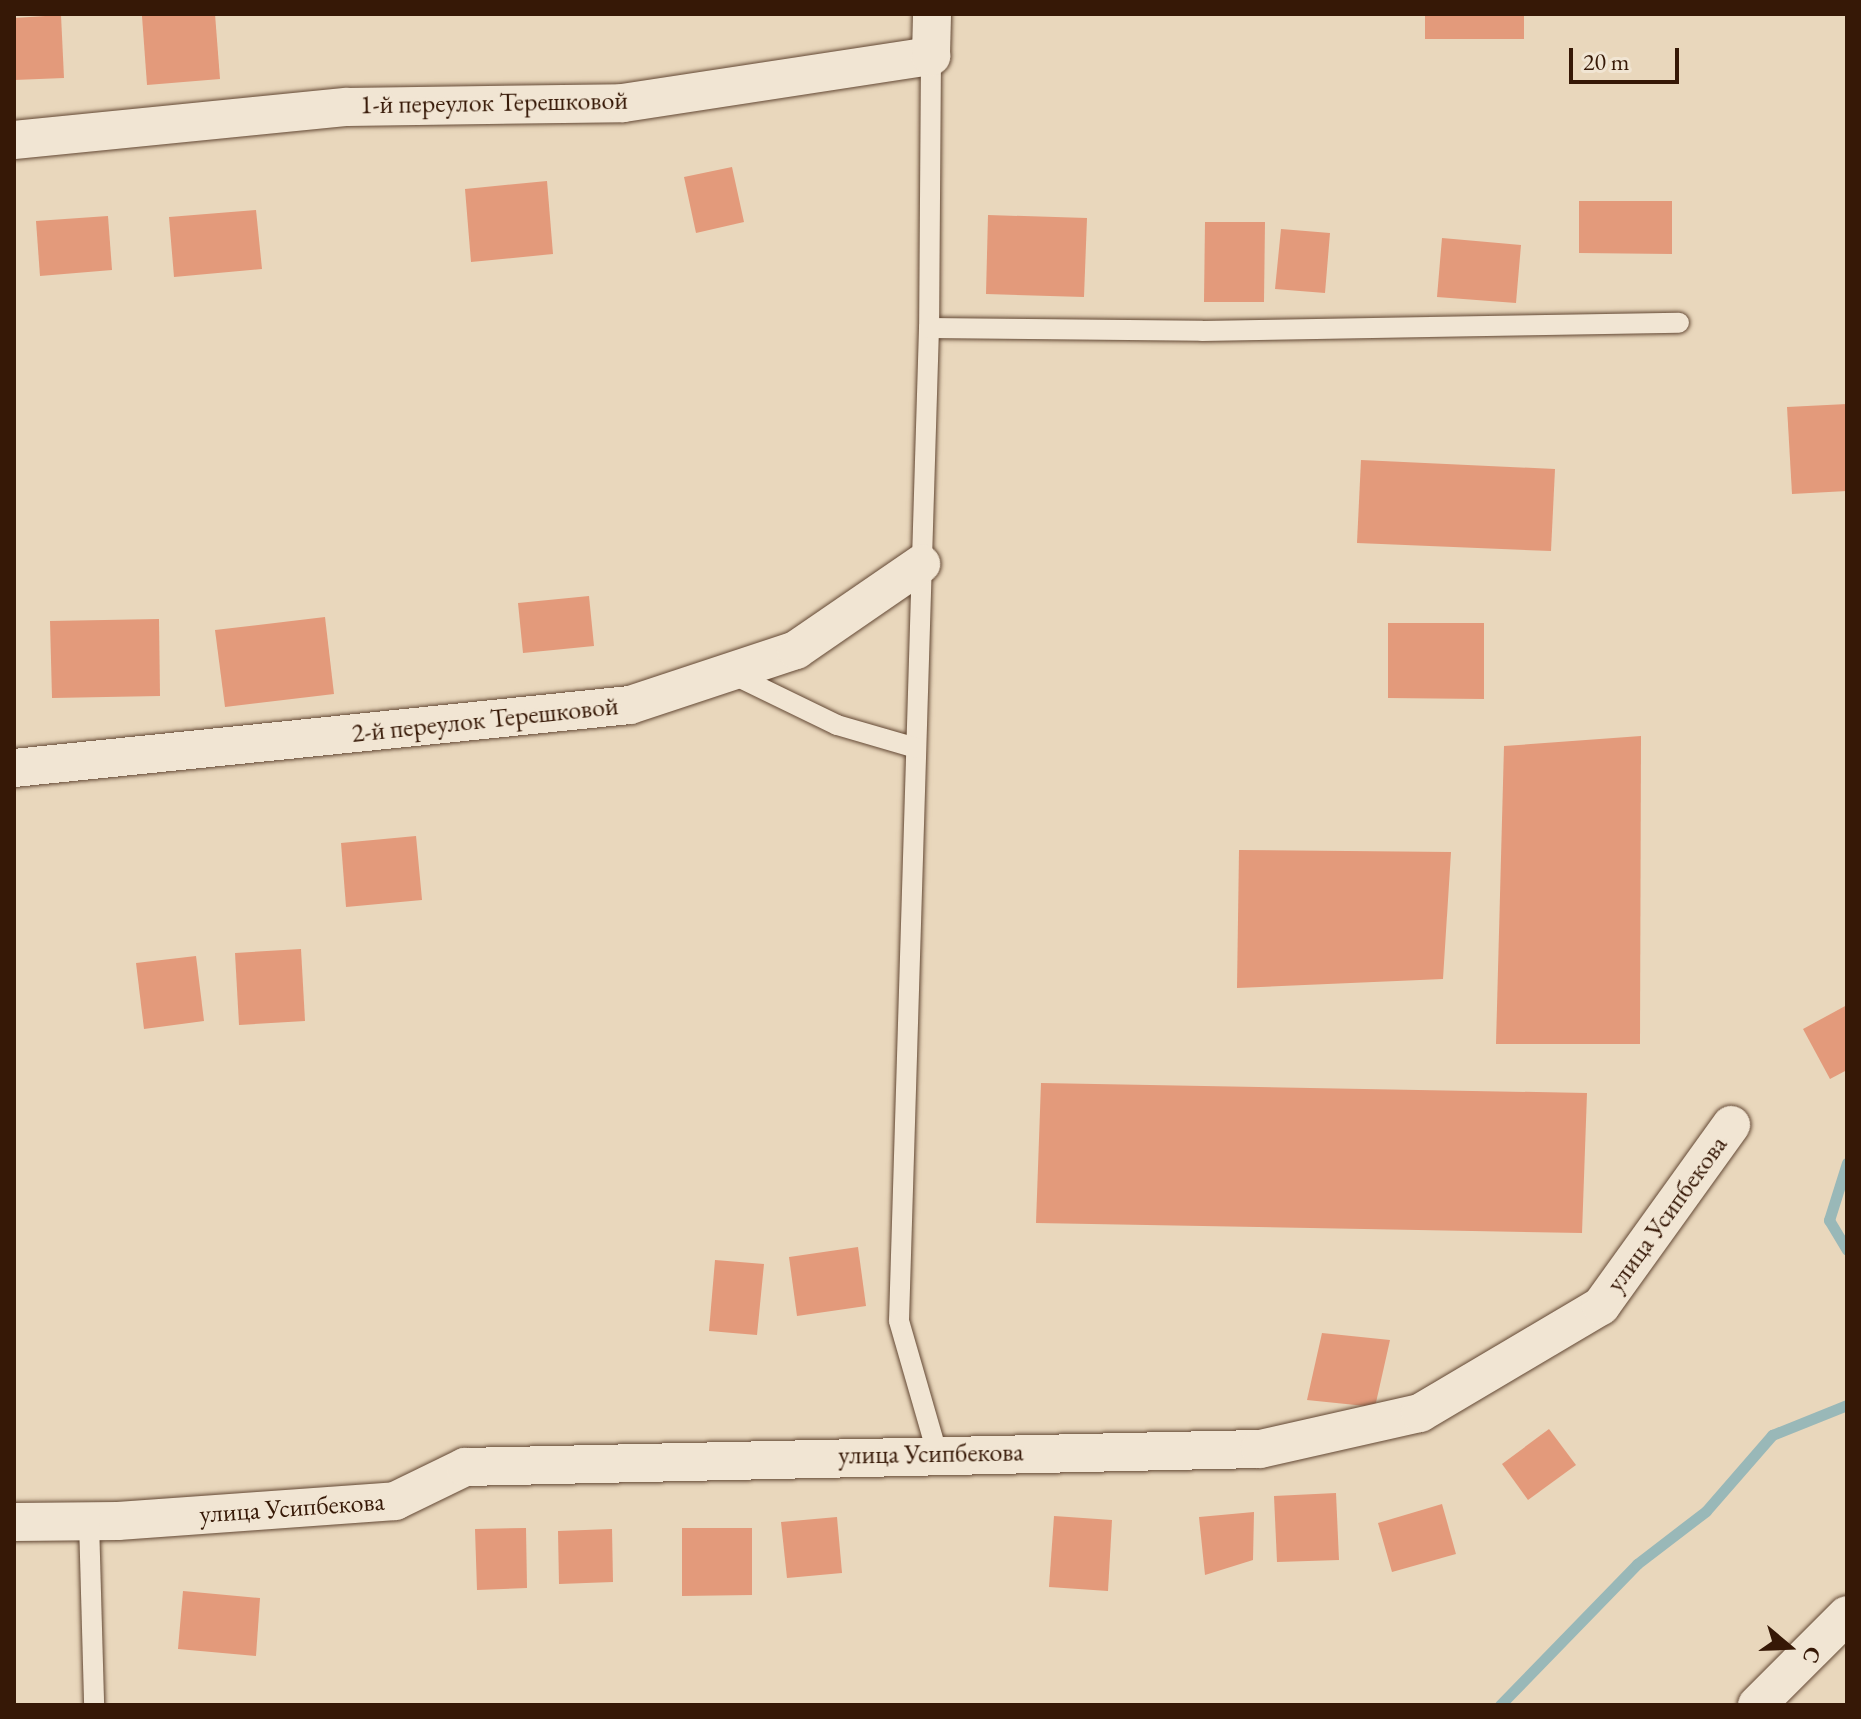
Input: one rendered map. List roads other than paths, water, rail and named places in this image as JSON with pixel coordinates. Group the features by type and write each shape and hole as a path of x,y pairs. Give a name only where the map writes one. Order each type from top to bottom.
{"street":[{"path":"931,56 932,14"},
{"name":"1-й переулок Терешковой","path":"14,140 347,107 623,103 931,56"},
{"name":"2-й переулок Терешковой","path":"14,768 630,705 796,650 921,564"},
{"name":"улица Усипбекова","path":"14,1522 89,1521 395,1501 465,1467 937,1453 1260,1449 1420,1413 1601,1306 1731,1125"},
{"path":"1757,1705 1847,1615"}],"lane":[{"path":"931,56 929,328 899,1321 937,1453"},
{"path":"929,328 1202,331 1679,323"},
{"path":"730,673 837,725 916,748"},
{"path":"89,1521 94,1705"}],"waterway":[{"path":"1847,1163 1829,1220 1847,1250"},
{"path":"1500,1705 1637,1564 1706,1511 1772,1435 1847,1405"}]}
